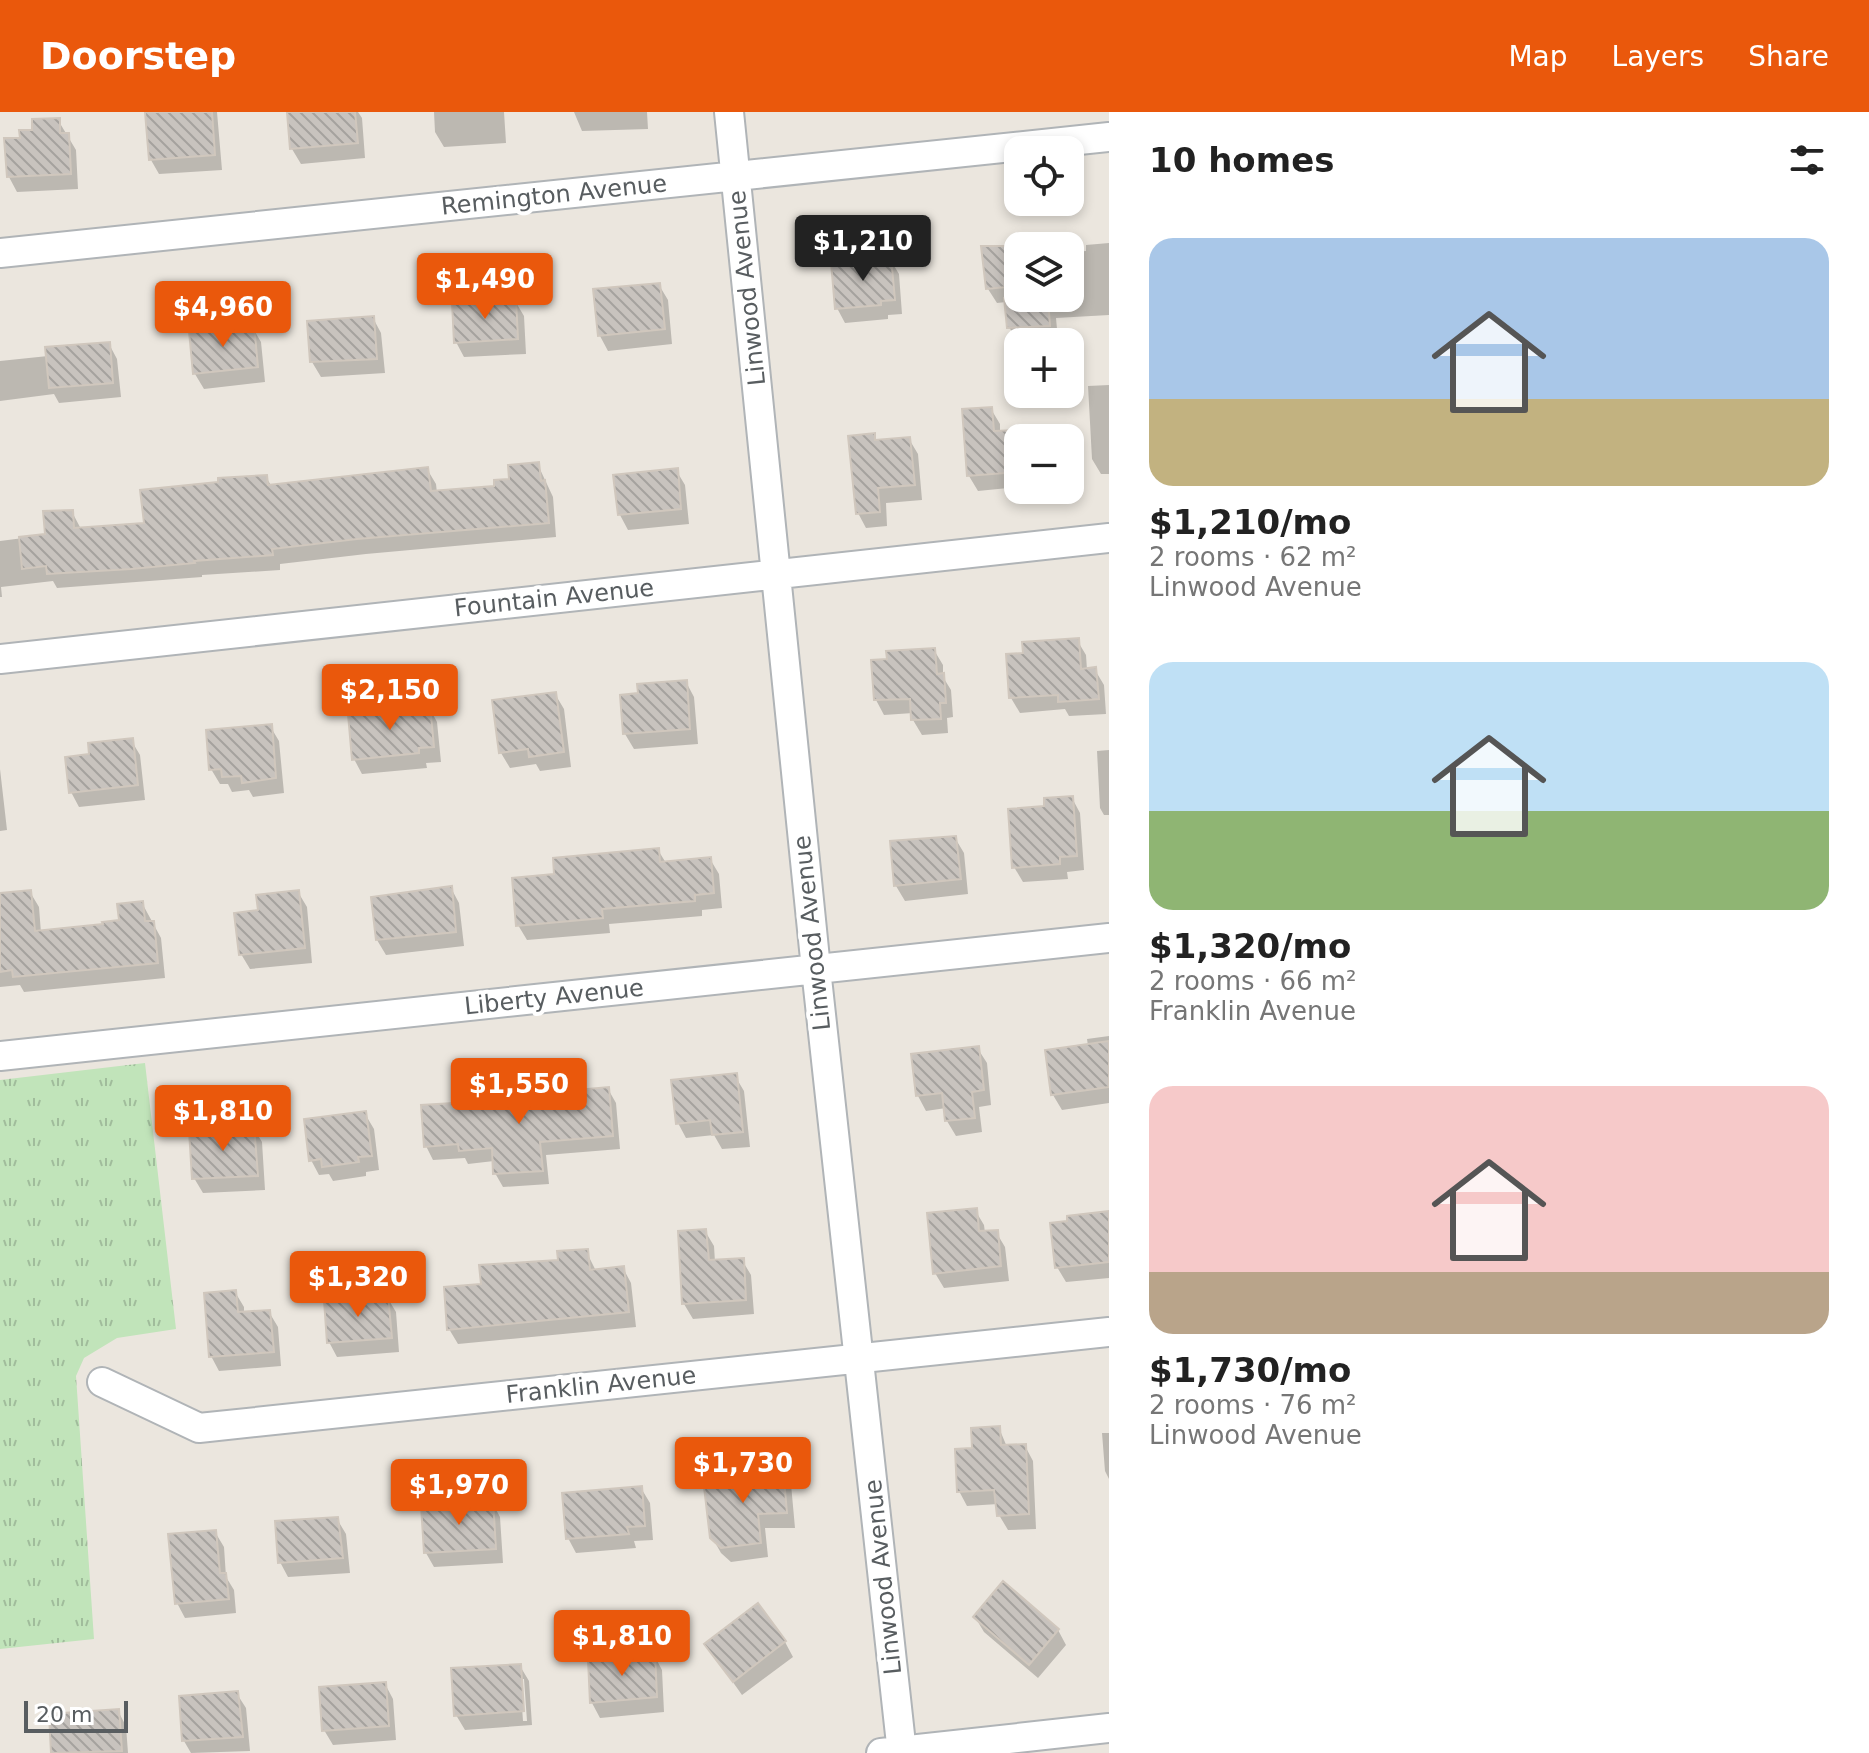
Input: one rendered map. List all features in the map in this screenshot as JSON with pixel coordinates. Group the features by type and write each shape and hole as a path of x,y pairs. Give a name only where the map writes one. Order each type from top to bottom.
{"street":[{"name":"Linwood Avenue","path":"729,112 816,969 859,1358 895,1752"},
{"name":"Remington Avenue","path":"0,253 1109,137"},
{"name":"Fountain Avenue","path":"0,659 1109,538"},
{"name":"Liberty Avenue","path":"0,1056 1109,938"},
{"name":"Franklin Avenue","path":"102,1382 199,1428 1109,1332"},
{"path":"895,1752 1109,1728"}],"green space":[{"path":"145,1063 176,1329 117,1338 84,1358 76,1376 94,1639 0,1649 0,1080"}],"building":[{"path":"145,112 212,112 215,155 149,160"},
{"path":"287,112 355,112 358,143 290,149"},
{"path":"60,118 60,133 69,133 71,174 7,177 4,138 20,138 19,130 32,130 32,119"},
{"path":"981,246 1004,246 1004,287 986,289"},
{"path":"891,257 895,300 881,301 881,305 835,309 831,262"},
{"path":"660,283 665,329 598,336 593,289"},
{"path":"516,299 518,339 454,343 452,302"},
{"path":"1005,312 1049,312 1050,326 1007,328"},
{"path":"374,316 377,359 310,362 307,321"},
{"path":"254,325 258,367 193,374 189,331"},
{"path":"110,342 113,383 49,388 45,347"},
{"path":"992,407 994,431 1004,431 1004,473 967,476 962,409"},
{"path":"875,433 875,440 910,437 915,485 878,488 880,512 856,514 848,436"},
{"path":"539,462 541,481 545,480 549,523 357,539 272,549 273,555 131,569 47,574 46,566 22,569 19,537 45,534 43,511 73,510 74,528 144,523 140,490 218,482 218,478 267,475 268,485 428,467 431,491 494,486 494,480 509,479 508,465"},
{"path":"678,468 681,509 618,515 613,475"},
{"path":"1079,638 1081,669 1096,667 1099,699 1058,702 1058,695 1009,698 1006,654 1023,653 1022,642"},
{"path":"935,648 937,674 944,673 946,703 940,703 941,719 911,720 910,699 874,700 871,660 887,659 886,651"},
{"path":"687,680 690,729 623,734 620,695 638,693 637,684"},
{"path":"556,692 564,752 529,757 528,749 499,753 492,700"},
{"path":"430,705 434,747 419,748 419,753 352,760 348,714"},
{"path":"272,724 276,778 242,783 241,776 222,777 221,769 209,770 206,730"},
{"path":"133,738 138,785 69,793 65,757 89,754 88,743"},
{"path":"1073,796 1077,856 1060,857 1060,864 1012,868 1008,809 1044,806 1044,798"},
{"path":"956,836 961,879 894,886 890,841"},
{"path":"659,848 660,862 711,857 714,893 695,895 695,901 602,909 603,918 516,926 512,878 554,874 553,858"},
{"path":"452,886 456,932 376,940 371,897"},
{"path":"31,890 35,931 119,920 117,904 143,901 145,921 154,921 158,963 13,977 12,970 0,972 0,893"},
{"path":"299,890 305,948 239,955 234,913 258,910 256,895"},
{"path":"1109,1041 1109,1087 1051,1095 1045,1050"},
{"path":"979,1046 984,1090 972,1092 975,1118 945,1121 942,1093 916,1096 911,1054"},
{"path":"737,1073 743,1132 712,1135 710,1120 676,1124 671,1080"},
{"path":"609,1087 613,1136 540,1142 543,1171 493,1174 492,1148 459,1151 458,1144 424,1147 421,1105 487,1101 487,1106 544,1106 543,1093"},
{"path":"366,1111 372,1156 358,1157 359,1162 322,1167 321,1159 309,1161 304,1119"},
{"path":"254,1125 258,1176 192,1179 189,1130"},
{"path":"977,1208 979,1231 998,1230 1001,1266 933,1274 927,1213"},
{"path":"1109,1211 1109,1262 1055,1268 1050,1223 1067,1221 1067,1216"},
{"path":"706,1229 709,1260 744,1258 746,1300 682,1304 678,1231"},
{"path":"588,1249 590,1270 624,1266 629,1312 447,1330 444,1287 481,1284 479,1265 558,1260 557,1251"},
{"path":"236,1290 238,1312 270,1310 274,1352 209,1357 204,1293"},
{"path":"388,1295 392,1338 327,1343 324,1300"},
{"path":"1000,1426 1001,1445 1026,1444 1029,1514 997,1516 994,1490 957,1492 955,1449 972,1448 971,1428"},
{"path":"783,1467 787,1513 758,1514 761,1543 721,1548 710,1538 703,1478"},
{"path":"642,1486 645,1526 627,1527 629,1534 566,1539 562,1493"},
{"path":"493,1500 496,1549 424,1553 421,1505"},
{"path":"338,1517 343,1558 278,1563 275,1521"},
{"path":"216,1530 220,1573 226,1573 229,1599 175,1604 168,1534"},
{"path":"1003,1581 1059,1629 1029,1665 973,1617"},
{"path":"758,1603 786,1641 733,1682 704,1644"},
{"path":"655,1653 657,1697 590,1703 588,1659"},
{"path":"521,1664 524,1711 454,1716 451,1668"},
{"path":"386,1682 389,1726 322,1731 319,1687"},
{"path":"238,1691 243,1737 182,1741 179,1696"},
{"path":"119,1709 122,1751 51,1753 49,1714"}]}
